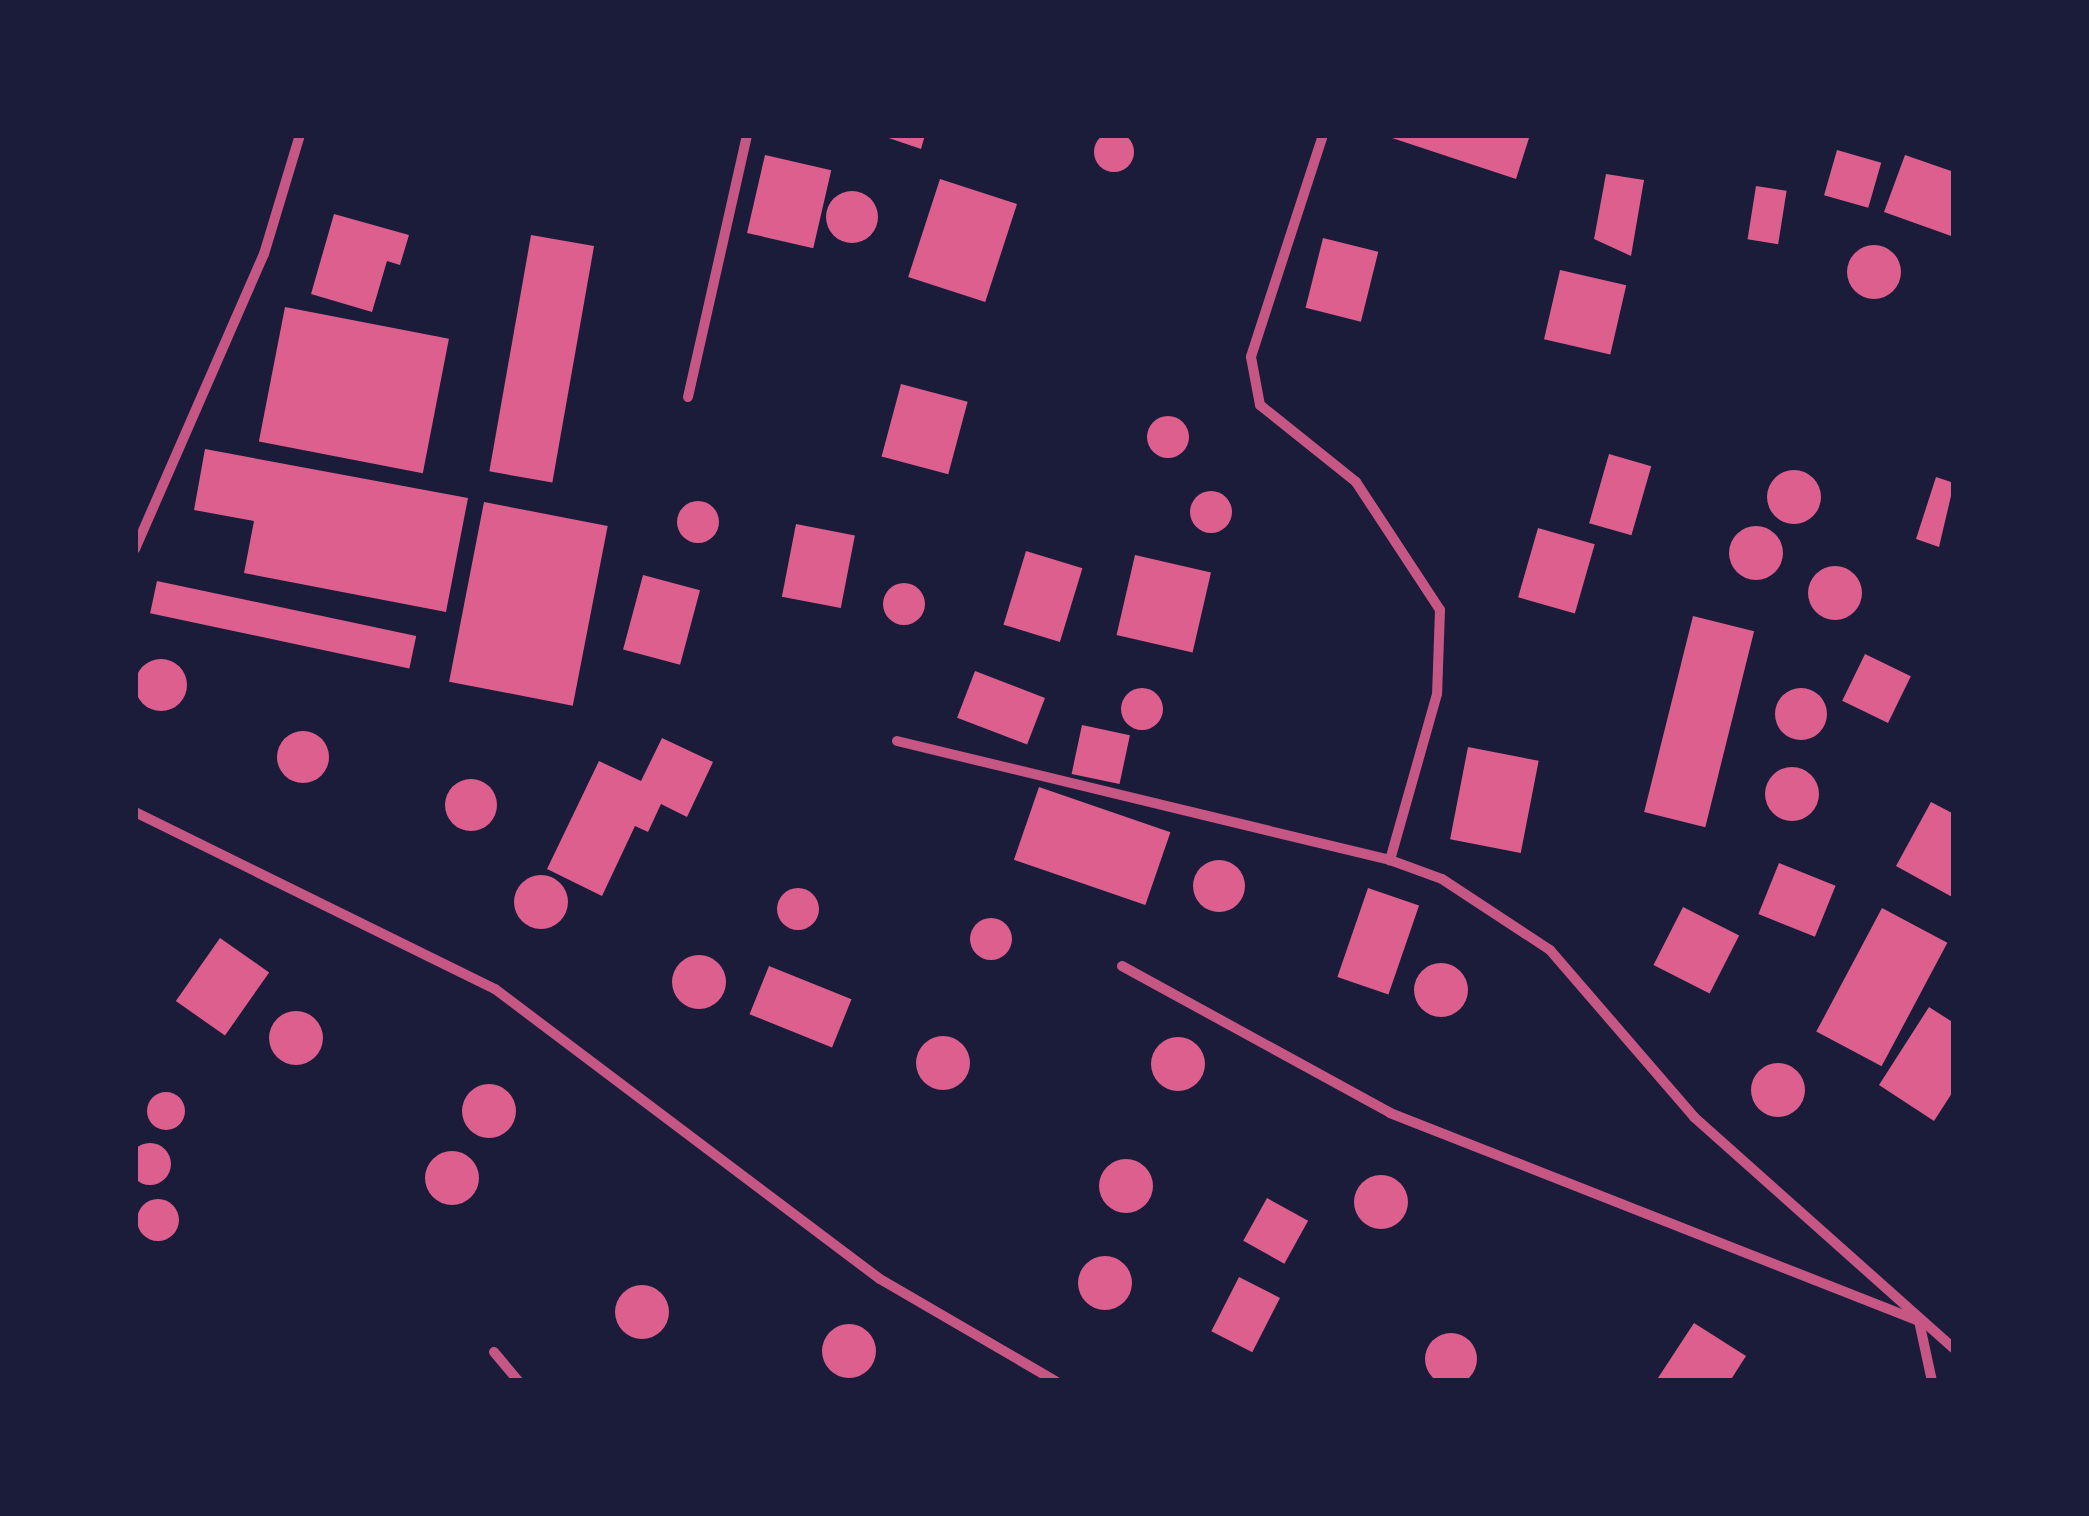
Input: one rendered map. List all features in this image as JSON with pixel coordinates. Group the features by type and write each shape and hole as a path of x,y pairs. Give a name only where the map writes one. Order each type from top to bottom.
{"street":[{"path":"135,549 264,254 300,135"},
{"path":"688,398 747,135"},
{"path":"1324,135 1252,357 1260,405 1356,482 1440,610 1438,694 1390,860"},
{"path":"897,740 1390,860 1442,879 1550,950 1694,1117 1919,1321 1954,1348"},
{"path":"135,812 495,989 880,1279 1055,1381"},
{"path":"1122,966 1390,1113 1919,1321"},
{"path":"1919,1321 1932,1381"},
{"path":"494,1352 518,1381"}],"building":[{"path":"1114,132 1128,138 1134,152 1128,166 1114,172 1100,166 1094,152 1100,138"},
{"path":"880,135 925,135 921,149"},
{"path":"1383,135 1530,135 1516,179"},
{"path":"1837,150 1881,163 1868,208 1824,195"},
{"path":"765,155 831,170 813,248 747,233"},
{"path":"1905,155 1954,172 1954,237 1884,212"},
{"path":"1606,174 1644,180 1631,256 1594,239"},
{"path":"940,179 1017,204 985,302 908,277"},
{"path":"1756,186 1787,191 1778,244 1748,239"},
{"path":"852,191 870,199 878,217 870,235 852,243 834,235 826,217 834,199"},
{"path":"334,214 409,235 400,265 387,261 372,312 311,294"},
{"path":"531,235 594,246 552,482 489,471"},
{"path":"1323,238 1378,252 1361,322 1306,308"},
{"path":"1874,245 1893,253 1901,272 1893,291 1874,299 1855,291 1847,272 1855,253"},
{"path":"1560,270 1626,285 1610,354 1544,339"},
{"path":"285,307 449,339 423,473 259,441"},
{"path":"901,384 968,402 948,474 882,456"},
{"path":"1168,416 1183,422 1189,437 1183,452 1168,458 1153,452 1147,437 1153,422"},
{"path":"205,449 468,498 446,612 244,573 254,521 194,510"},
{"path":"1609,454 1651,466 1631,535 1589,523"},
{"path":"1794,470 1813,478 1821,497 1813,516 1794,524 1775,516 1767,497 1775,478"},
{"path":"1936,477 1954,483 1939,547 1916,539"},
{"path":"1211,491 1226,497 1232,512 1226,527 1211,533 1196,527 1190,512 1196,497"},
{"path":"698,501 713,507 719,522 713,537 698,543 683,537 677,522 683,507"},
{"path":"484,502 608,526 573,706 449,682"},
{"path":"796,524 855,535 841,608 782,597"},
{"path":"1756,526 1775,534 1783,553 1775,572 1756,580 1737,572 1729,553 1737,534"},
{"path":"1538,528 1595,544 1575,613 1518,597"},
{"path":"1026,551 1082,568 1060,642 1003,625"},
{"path":"1135,555 1211,573 1193,652 1117,635"},
{"path":"1835,566 1854,574 1862,593 1854,612 1835,620 1816,612 1808,593 1816,574"},
{"path":"643,575 700,590 680,665 623,649"},
{"path":"157,581 416,636 409,668 150,613"},
{"path":"904,583 919,589 925,604 919,619 904,625 889,619 883,604 889,589"},
{"path":"1693,616 1754,631 1705,827 1644,812"},
{"path":"1865,654 1911,676 1888,723 1842,701"},
{"path":"161,659 180,666 187,685 180,704 161,711 142,704 135,685 142,666"},
{"path":"975,671 1045,698 1027,745 957,718"},
{"path":"1142,688 1157,694 1163,709 1157,724 1142,730 1127,724 1121,709 1127,694"},
{"path":"1801,688 1819,696 1827,714 1819,732 1801,740 1783,732 1775,714 1783,696"},
{"path":"1082,725 1130,735 1120,784 1072,774"},
{"path":"303,731 322,738 329,757 322,776 303,783 284,776 277,757 284,738"},
{"path":"662,738 713,762 687,817 661,804 648,832 635,826 602,896 547,869 599,761 641,781"},
{"path":"1468,747 1539,761 1521,853 1450,839"},
{"path":"1792,767 1811,775 1819,794 1811,813 1792,821 1773,813 1765,794 1773,775"},
{"path":"471,779 489,787 497,805 489,823 471,831 453,823 445,805 453,787"},
{"path":"1039,787 1170,832 1145,905 1014,860"},
{"path":"1931,802 1954,814 1954,898 1896,866"},
{"path":"1219,860 1237,868 1245,886 1237,904 1219,912 1201,904 1193,886 1201,868"},
{"path":"1779,863 1836,886 1815,937 1758,914"},
{"path":"541,875 560,883 568,902 560,921 541,929 522,921 514,902 522,883"},
{"path":"798,888 813,894 819,909 813,924 798,930 783,924 777,909 783,894"},
{"path":"1368,888 1419,906 1388,994 1337,977"},
{"path":"1683,907 1739,936 1710,994 1653,965"},
{"path":"1882,908 1947,943 1882,1066 1816,1032"},
{"path":"991,918 1006,924 1012,939 1006,954 991,960 976,954 970,939 976,924"},
{"path":"220,938 269,972 225,1035 176,1001"},
{"path":"699,955 718,963 726,982 718,1001 699,1009 680,1001 672,982 680,963"},
{"path":"1441,963 1460,971 1468,990 1460,1009 1441,1017 1422,1009 1414,990 1422,971"},
{"path":"769,966 852,999 832,1048 750,1014"},
{"path":"1929,1007 1954,1023 1954,1090 1934,1121 1879,1085"},
{"path":"296,1011 315,1019 323,1038 315,1057 296,1065 277,1057 269,1038 277,1019"},
{"path":"943,1036 962,1044 970,1063 962,1082 943,1090 924,1082 916,1063 924,1044"},
{"path":"1178,1037 1197,1045 1205,1064 1197,1083 1178,1091 1159,1083 1151,1064 1159,1045"},
{"path":"1778,1063 1797,1071 1805,1090 1797,1109 1778,1117 1759,1109 1751,1090 1759,1071"},
{"path":"489,1084 508,1092 516,1111 508,1130 489,1138 470,1130 462,1111 470,1092"},
{"path":"166,1092 179,1098 185,1111 179,1124 166,1130 153,1124 147,1111 153,1098"},
{"path":"150,1143 165,1149 171,1164 165,1179 150,1185 135,1179 129,1164 135,1149"},
{"path":"452,1151 471,1159 479,1178 471,1197 452,1205 433,1197 425,1178 433,1159"},
{"path":"1126,1159 1145,1167 1153,1186 1145,1205 1126,1213 1107,1205 1099,1186 1107,1167"},
{"path":"1381,1175 1400,1183 1408,1202 1400,1221 1381,1229 1362,1221 1354,1202 1362,1183"},
{"path":"1267,1198 1308,1221 1284,1264 1243,1241"},
{"path":"158,1199 173,1205 179,1220 173,1235 158,1241 143,1235 137,1220 143,1205"},
{"path":"1105,1256 1124,1264 1132,1283 1124,1302 1105,1310 1086,1302 1078,1283 1086,1264"},
{"path":"1239,1277 1280,1298 1252,1352 1211,1331"},
{"path":"642,1285 661,1293 669,1312 661,1331 642,1339 623,1331 615,1312 623,1293"},
{"path":"1694,1323 1746,1356 1730,1381 1656,1381"},
{"path":"849,1324 868,1332 876,1351 868,1370 849,1378 830,1370 822,1351 830,1332"},
{"path":"1451,1333 1470,1340 1477,1359 1470,1378 1451,1385 1432,1378 1425,1359 1432,1340"}]}
